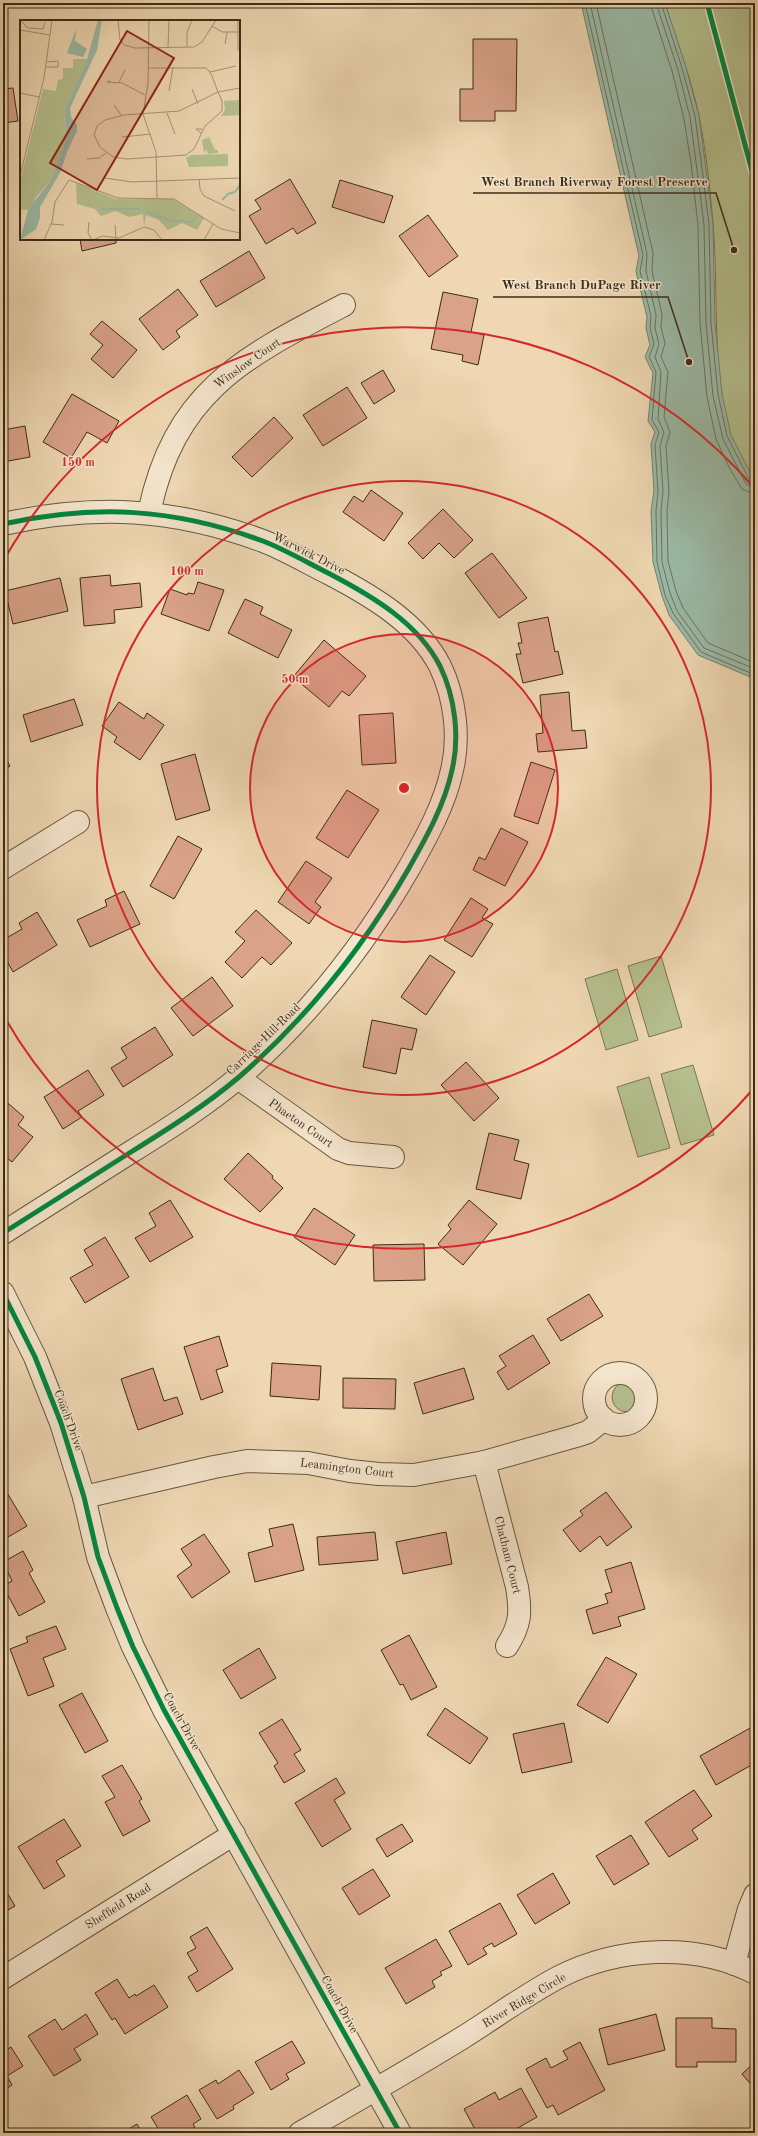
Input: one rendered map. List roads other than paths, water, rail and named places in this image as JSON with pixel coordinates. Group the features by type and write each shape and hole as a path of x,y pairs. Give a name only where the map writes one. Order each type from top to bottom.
{"street":[{"name":"Winslow Court","path":"149,513 154,488 170,445 182,423 198,402 226,375 264,349 344,305"},
{"name":"Warwick Drive","path":"3,524 47,516 102,511 149,513 174,516 265,542 342,581 379,602 401,619 424,642 433,654 449,688 455,726 455,752 450,778"},
{"name":"Carriage Hill Road","path":"3,1233 166,1130 238,1078 289,1031 333,981 358,949 388,905 423,843 445,795 450,778"},
{"path":"3,868 78,822"},
{"name":"Phaeton Court","path":"238,1078 338,1149 349,1152 393,1157"},
{"name":"Coach Drive","path":"3,1293 44,1379 61,1423 84,1496 98,1557 133,1647 164,1710 400,2133"},
{"name":"Leamington Court","path":"84,1496 214,1466 247,1461 308,1463 350,1471 407,1475 451,1470 576,1436 588,1432 604,1419"},
{"name":"Chatham Court","path":"484,1462 517,1587 520,1606 519,1623 507,1646"},
{"name":"Sheffield Road","path":"3,1978 234,1834"},
{"path":"734,1964 749,1909 755,1895"},
{"name":"River Ridge Circle","path":"300,2133 462,2038 542,1987 560,1977 598,1962 638,1954 686,1953 714,1957 755,1973"}],"water":[{"path":"581,3 665,3 686,67 699,116 713,224 715,323 722,394 731,435 755,482 755,679 698,655 669,615 662,596 653,562 651,511 654,491 651,444 655,432 648,421 653,373 645,357 650,345 646,328 647,317 636,271 639,256"}],"place":[{"name":"West Branch Riverway Forest Preserve","path":"734,250"},
{"name":"West Branch DuPage River","path":"689,362"}]}
